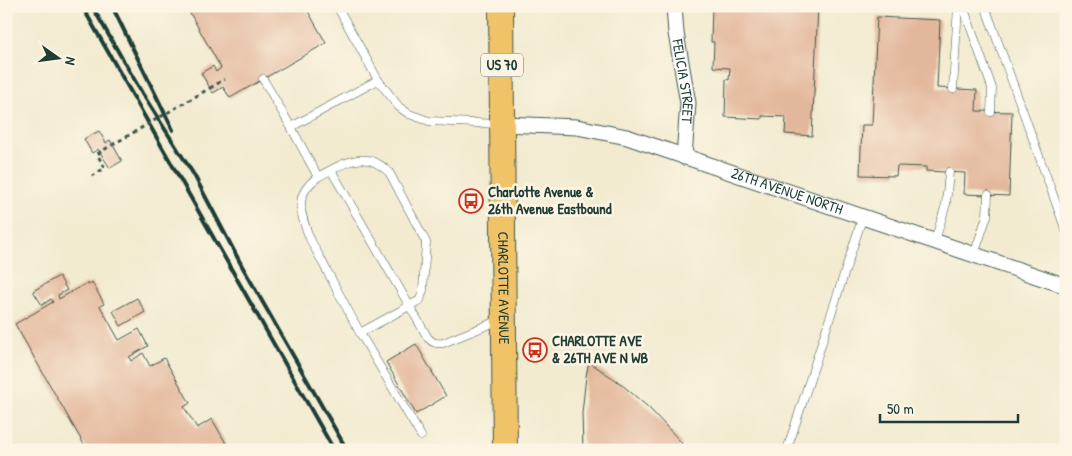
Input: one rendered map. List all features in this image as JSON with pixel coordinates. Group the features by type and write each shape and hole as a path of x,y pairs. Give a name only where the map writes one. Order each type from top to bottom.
{"main road":[{"name":"CHARLOTTE AVENUE","path":"501,6 505,450"}],"street":[{"name":"FELICIA STREET","path":"674,6 676,32 688,103 684,157"},
{"name":"26TH AVENUE NORTH","path":"503,124 560,125 627,137 935,241 1065,290"}],"lane":[{"path":"337,6 378,80 399,107 420,119 441,122 503,124"},
{"path":"953,89 958,6"},
{"path":"963,6 992,88 991,112"},
{"path":"985,6 1066,231"},
{"path":"263,79 318,177"},
{"path":"291,127 378,80"},
{"path":"360,334 420,300 423,290 426,242 389,172 380,164 369,160 356,160 331,170 308,184 302,194 302,215 310,239 360,334 421,436"},
{"path":"331,170 409,307 432,342 437,344 504,319"},
{"path":"935,241 946,204 949,172"},
{"path":"974,255 987,216 988,195"},
{"path":"787,450 863,216"}],"path":[{"path":"92,176 105,168 97,154 225,79"}],"building":[{"path":"186,6 305,6 326,43 230,98 223,87 213,93 201,73 213,66 216,72 221,68"},
{"path":"712,6 818,6 812,136 785,134 786,117 762,116 762,119 725,117 726,79 729,80 730,68 713,67 714,42 711,42"},
{"path":"877,17 940,20 937,88 977,90 976,111 1012,112 1009,196 964,194 965,173 926,171 926,167 897,166 896,176 860,175 862,125 872,125"},
{"path":"99,131 106,143 110,140 122,161 110,168 98,149 92,153 84,139"},
{"path":"59,276 67,290 58,295 59,299 92,282 104,304 100,306 119,340 139,329 148,346 129,357 131,361 143,353 150,366 164,358 190,403 184,407 197,428 212,419 230,450 87,450 15,324 53,302 51,299 42,305 33,291"},
{"path":"137,298 145,312 121,326 113,311"},
{"path":"416,344 446,396 416,414 386,362"},
{"path":"589,362 620,383 649,408 682,443 679,450 583,450 582,413"}],"railway":[{"path":"82,6 334,450"},
{"path":"92,6 142,93 194,175 242,266 347,450"},
{"path":"112,6 173,130"}],"place":[{"name":"Charlotte Avenue & 26th Avenue Eastbound","path":"471,201"},
{"name":"CHARLOTTE AVE & 26TH AVE N WB","path":"535,350"}]}
